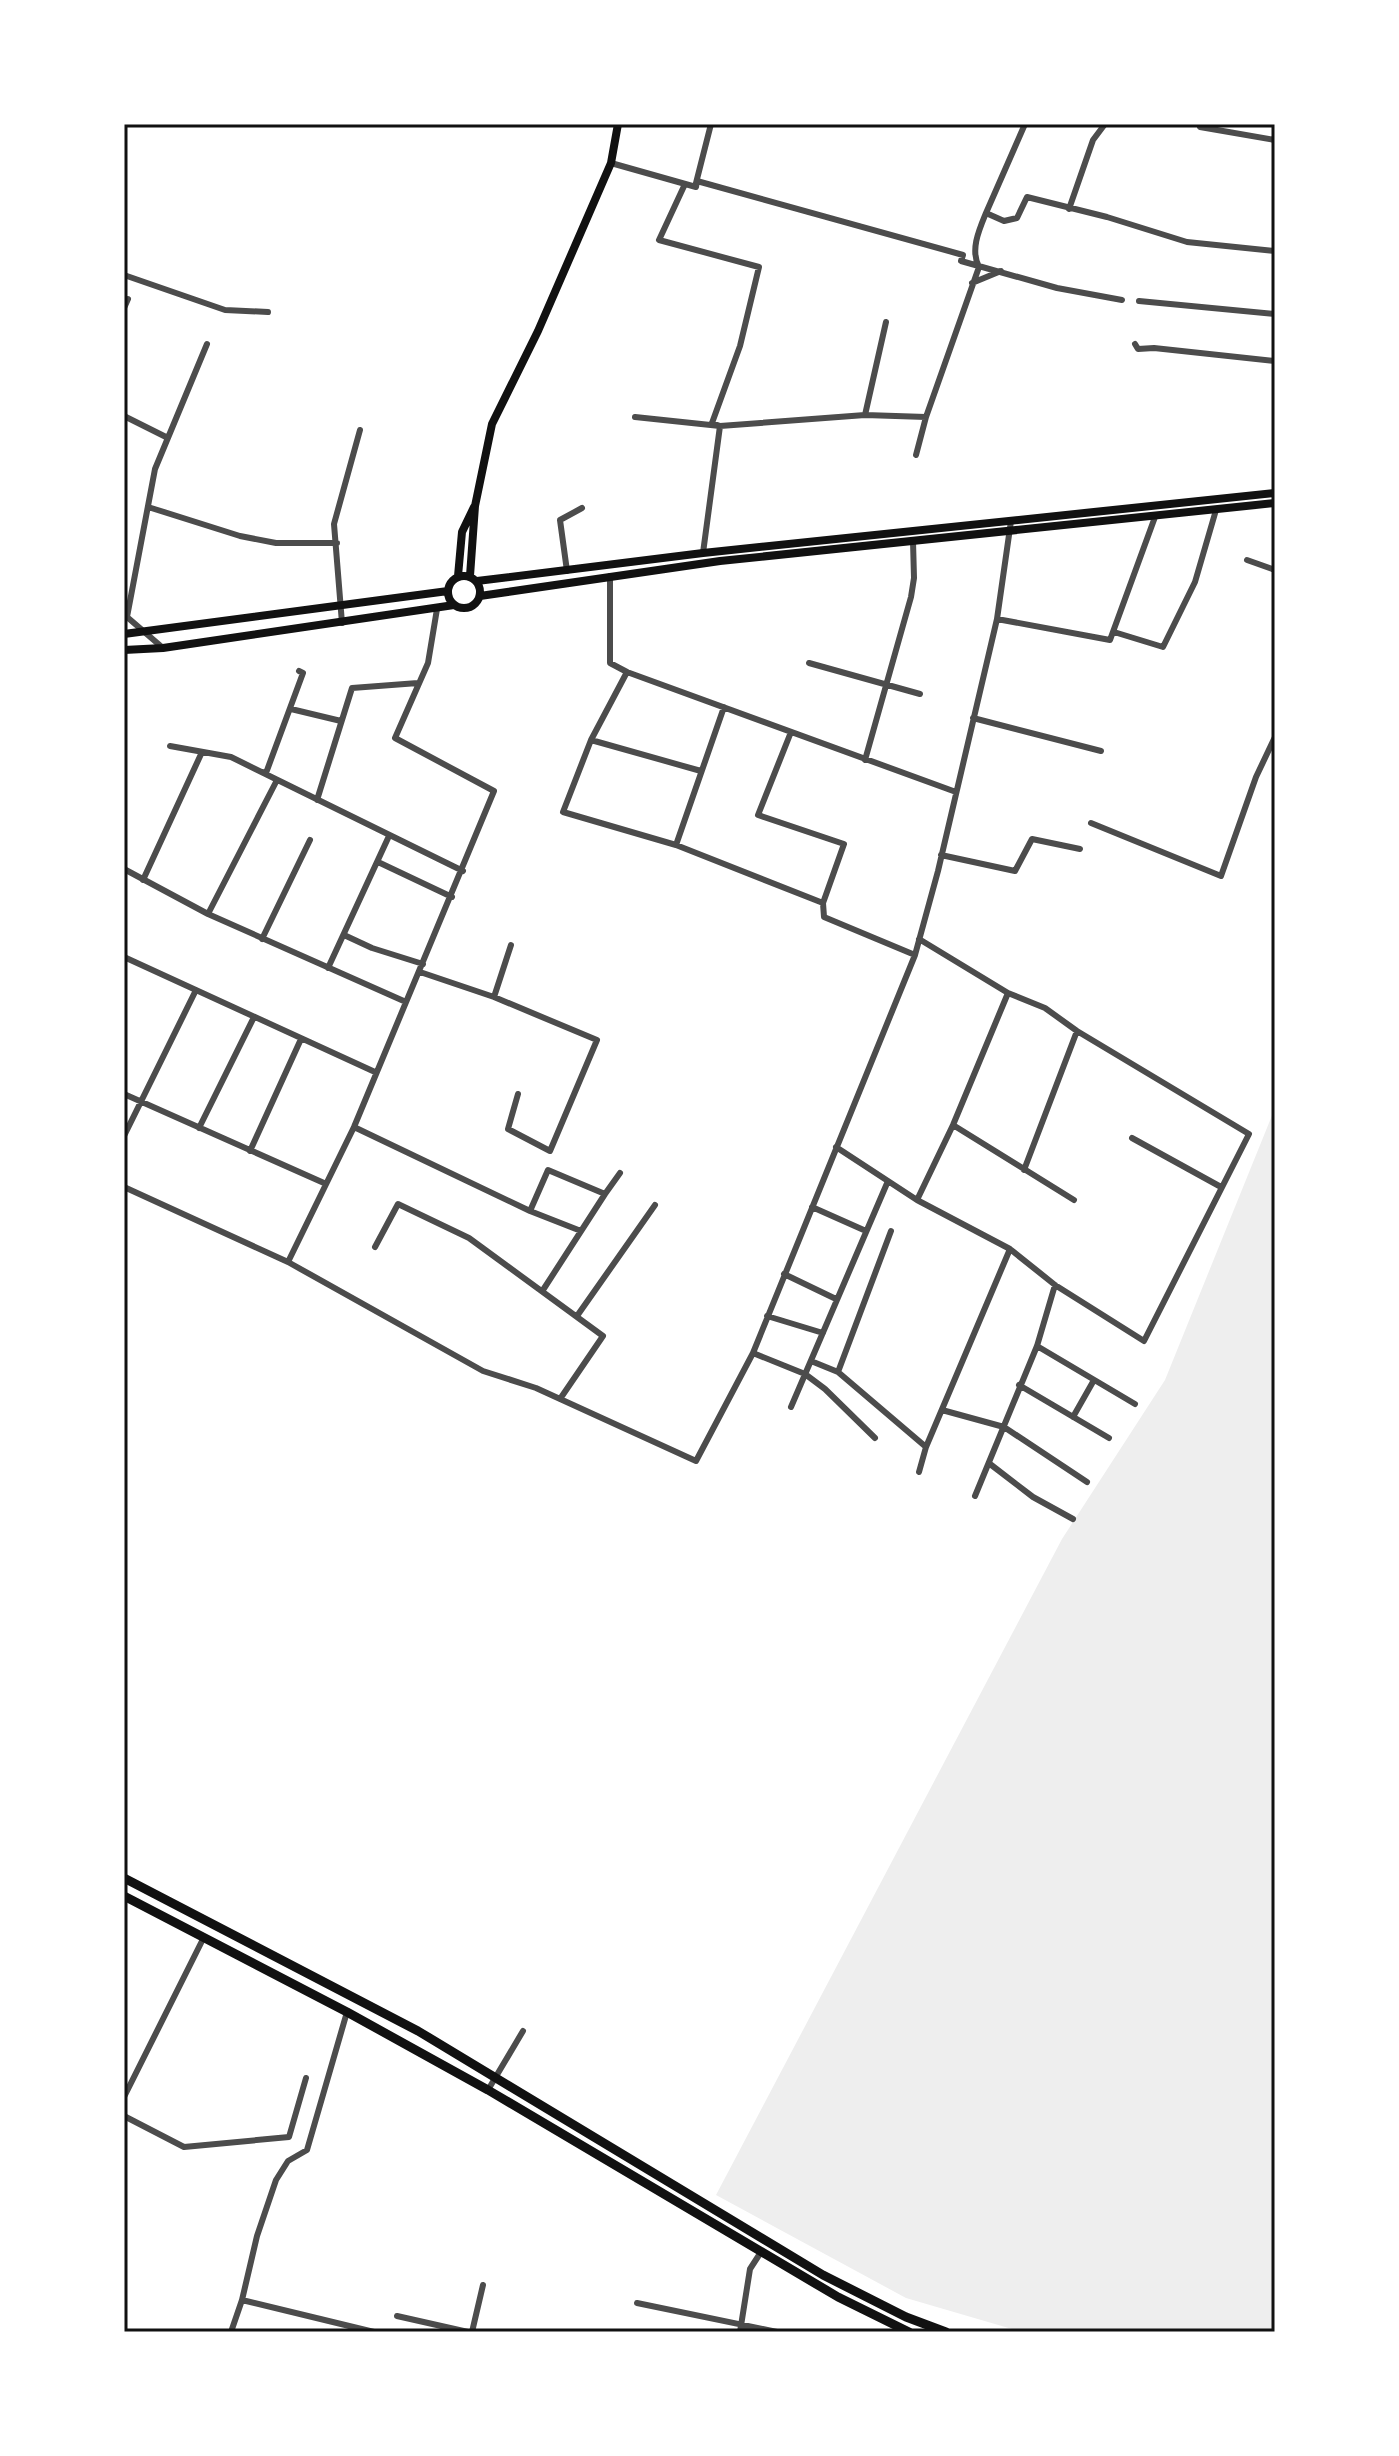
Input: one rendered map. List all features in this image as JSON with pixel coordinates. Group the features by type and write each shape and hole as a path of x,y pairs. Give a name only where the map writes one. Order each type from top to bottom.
{"main road":[{"path":"480,596 473,579 475,506 492,424 538,331 611,163 618,124"},
{"path":"458,576 473,579 567,571 703,553 1275,493"},
{"path":"124,650 163,648 454,605 467,608 475,604 480,596 610,576 1275,503"},
{"path":"454,605 448,591 458,576 462,532 475,506"},
{"path":"124,634 448,591"},
{"path":"124,1878 418,2031 823,2275 906,2317 946,2332"},
{"path":"124,1896 347,2012 488,2090 838,2297 909,2332"}],"street":[{"path":"696,187 711,124"},
{"path":"979,267 974,258 975,248 986,213 1025,124"},
{"path":"1069,209 1093,140 1105,124"},
{"path":"1199,124 1200,127 1275,140"},
{"path":"611,163 696,187"},
{"path":"696,187 697,181 963,255 961,261 979,267 1057,288 1122,300"},
{"path":"685,184 659,240 759,267 740,346 712,423 720,426"},
{"path":"986,213 1004,221 1017,218 1027,197 1107,217 1187,242 1275,251"},
{"path":"916,455 926,417 979,267"},
{"path":"972,283 1001,271"},
{"path":"124,275 225,310 268,312"},
{"path":"124,308 128,299"},
{"path":"1139,301 1275,314"},
{"path":"865,415 886,322"},
{"path":"163,648 125,616 155,469 207,344"},
{"path":"1135,344 1138,349 1275,361"},
{"path":"635,417 720,426 865,415 926,417"},
{"path":"124,416 168,438"},
{"path":"703,553 720,426"},
{"path":"342,623 334,524 360,430"},
{"path":"148,507 240,536 276,543 337,543"},
{"path":"567,571 560,520 582,508"},
{"path":"1114,632 1163,647 1195,582 1216,510"},
{"path":"997,619 1110,640 1155,517"},
{"path":"124,1187 288,1262 483,1371 536,1388 696,1461 753,1353 915,955 997,619 1011,521"},
{"path":"865,760 911,597 913,541"},
{"path":"1247,560 1275,570"},
{"path":"610,576 610,663 627,672 956,792"},
{"path":"288,1262 354,1127 494,791 395,738 428,663 437,609"},
{"path":"809,663 920,694"},
{"path":"260,771 266,773 287,711 291,709 303,673 299,671"},
{"path":"627,672 591,740 563,812 676,845 823,903"},
{"path":"317,800 352,688 418,683"},
{"path":"676,845 724,707"},
{"path":"291,709 341,721"},
{"path":"973,718 1101,751"},
{"path":"791,732 758,815 844,844 823,903 824,917 915,955"},
{"path":"1091,823 1221,876 1256,777 1275,737"},
{"path":"591,740 701,771"},
{"path":"170,746 231,757 463,871"},
{"path":"143,880 202,752"},
{"path":"208,914 277,780"},
{"path":"328,968 389,836"},
{"path":"941,855 1015,871 1032,839 1080,849"},
{"path":"262,939 310,840"},
{"path":"378,862 452,897"},
{"path":"124,869 208,914 406,1002"},
{"path":"344,935 597,1040 550,1151 508,1129 518,1094"},
{"path":"836,1147 917,1200 1010,1249 1055,1285 1144,1341 1249,1134 1077,1031 1045,1008 1008,993 919,939"},
{"path":"494,997 511,945"},
{"path":"124,957 375,1072"},
{"path":"124,1136 196,990"},
{"path":"917,1200 953,1125 1008,993"},
{"path":"199,1128 254,1017"},
{"path":"1024,1170 1077,1031"},
{"path":"250,1151 301,1039"},
{"path":"124,1094 324,1183"},
{"path":"953,1125 1074,1200"},
{"path":"354,1127 530,1211 581,1231"},
{"path":"1132,1138 1221,1187"},
{"path":"530,1211 548,1170 605,1194"},
{"path":"543,1290 620,1173"},
{"path":"791,1407 888,1181"},
{"path":"375,1247 398,1204 469,1238 603,1336 560,1399"},
{"path":"577,1316 655,1205"},
{"path":"812,1207 866,1231"},
{"path":"838,1372 891,1231"},
{"path":"919,1472 926,1447 1010,1249"},
{"path":"784,1274 836,1299"},
{"path":"975,1496 1037,1346 1055,1285"},
{"path":"767,1316 823,1333"},
{"path":"1037,1346 1135,1404"},
{"path":"753,1353 805,1374 825,1389 875,1438"},
{"path":"811,1361 838,1372 926,1447"},
{"path":"1073,1417 1094,1380"},
{"path":"1019,1385 1109,1438"},
{"path":"942,1410 1004,1427 1087,1482"},
{"path":"990,1464 1033,1497 1073,1519"},
{"path":"124,2097 204,1937"},
{"path":"231,2332 276,2180 288,2161 307,2150 347,2012"},
{"path":"488,2090 523,2031"},
{"path":"124,2116 184,2147 289,2137 306,2078"},
{"path":"741,2328 750,2269 761,2252"},
{"path":"397,2316 470,2332 483,2285"},
{"path":"242,2300 374,2332"},
{"path":"637,2303 741,2328 777,2332"}],"shaded area":[{"path":"1275,1108 1275,2332 1028,2332 1012,2329 906,2298 716,2195 1062,1539 1165,1380"}]}
